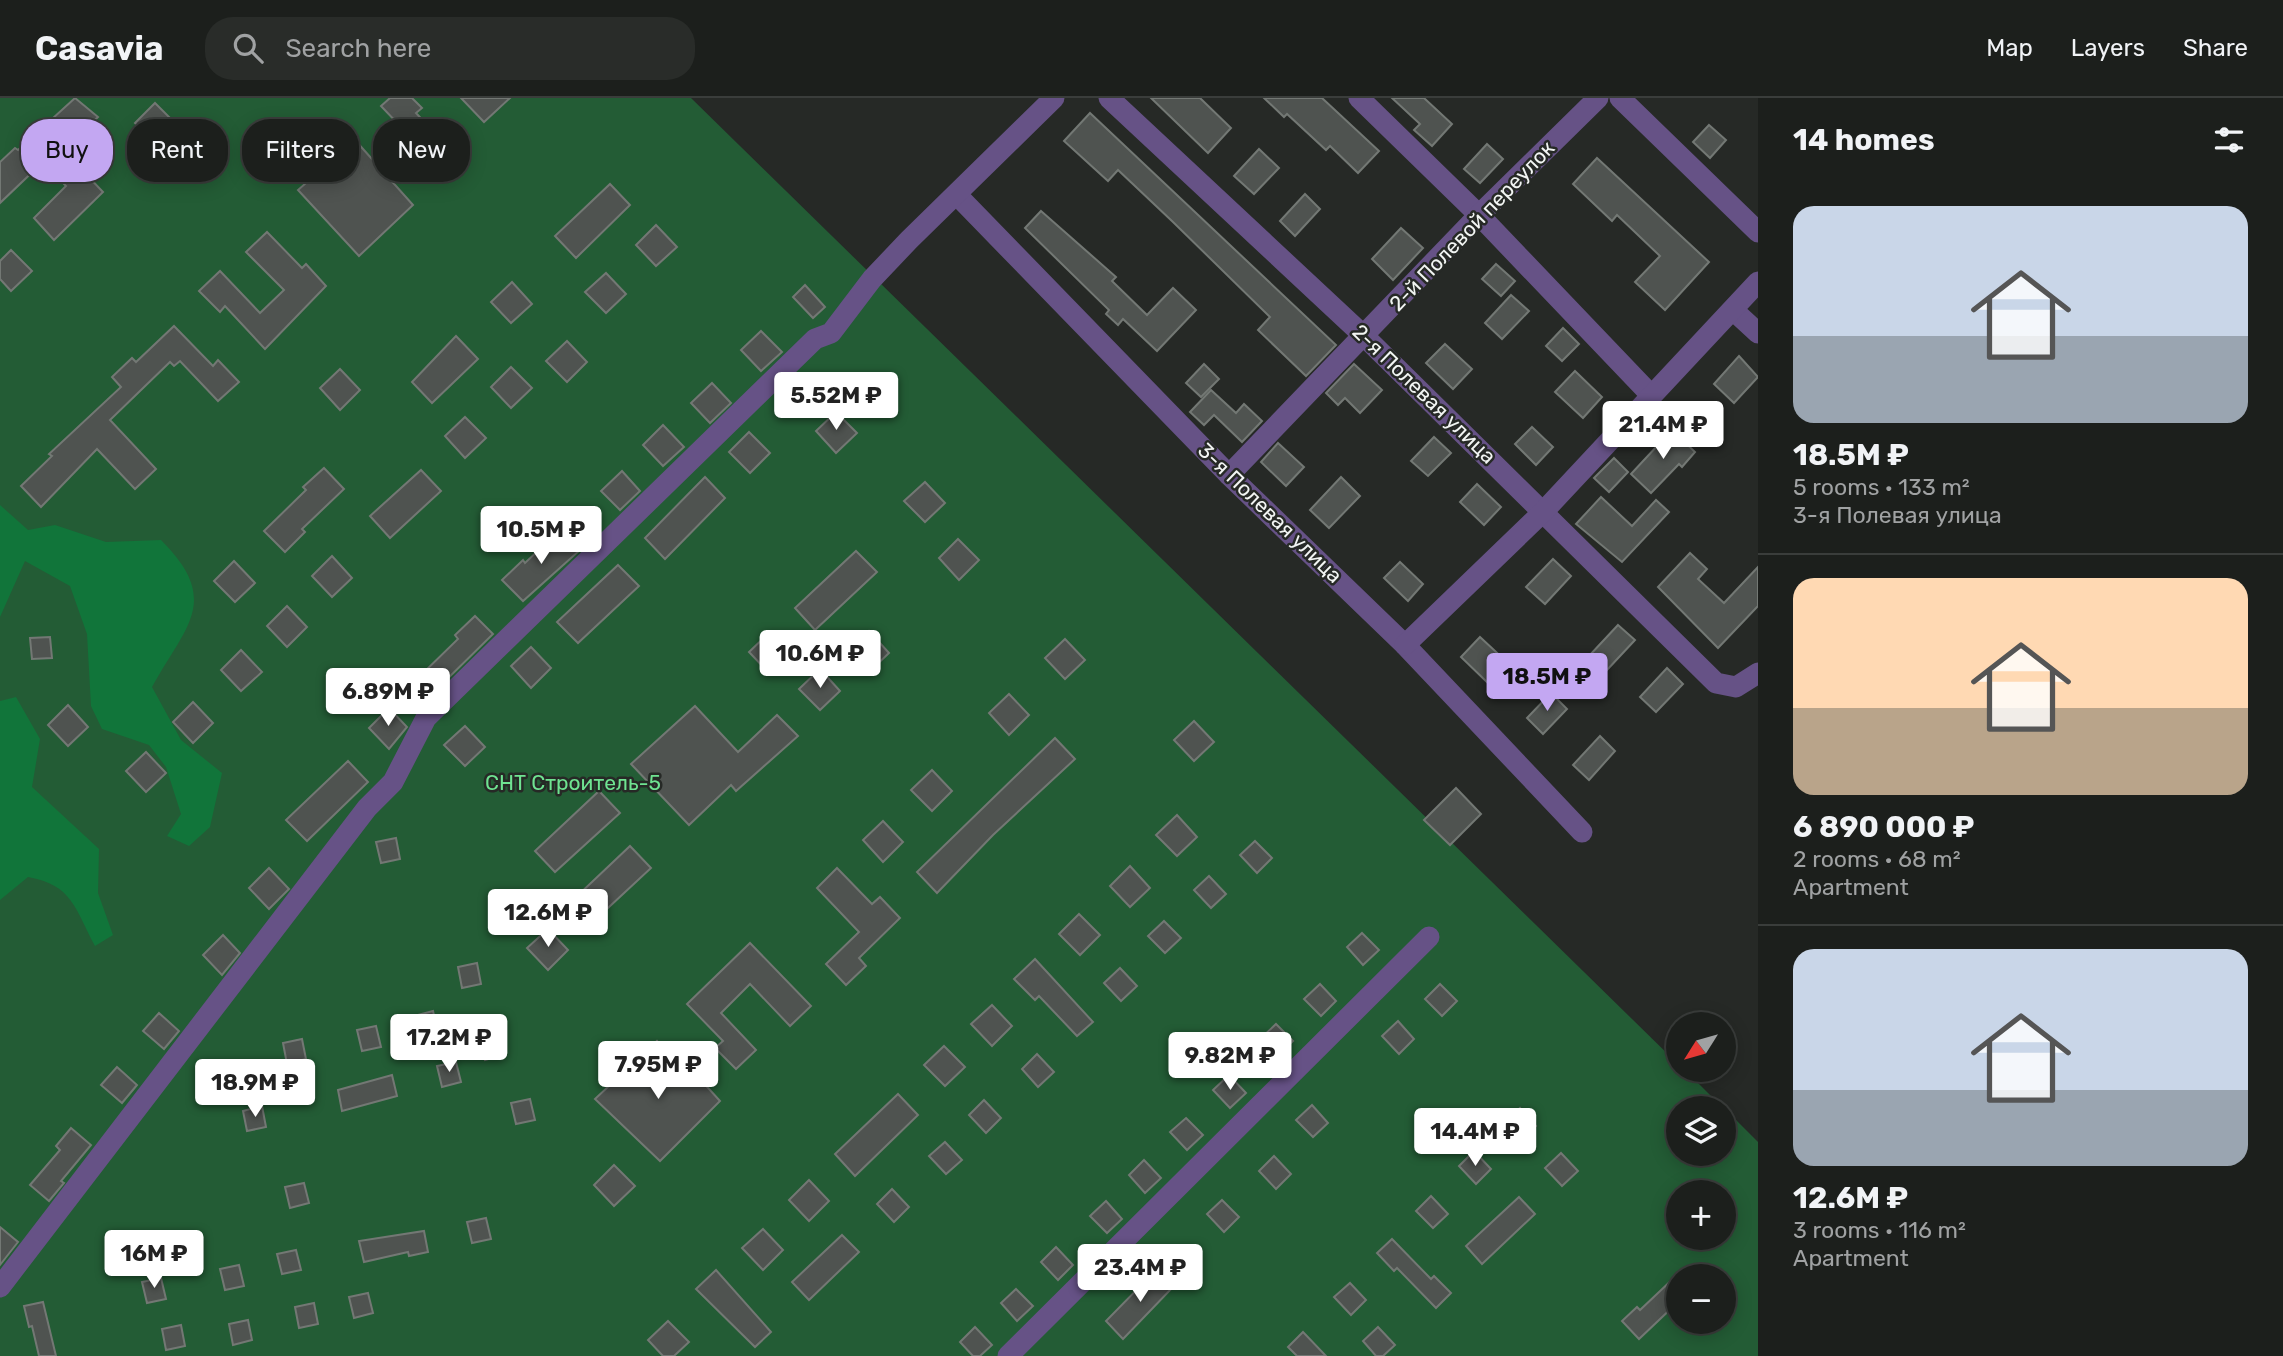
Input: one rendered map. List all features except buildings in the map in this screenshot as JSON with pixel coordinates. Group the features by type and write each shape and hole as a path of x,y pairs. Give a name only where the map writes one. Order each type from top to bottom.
{"street":[{"path":"0,1287 367,808 393,782 426,718 815,339 831,333 872,279 1054,98"},
{"name":"2-я Полевая улица","path":"1109,98 1365,337 1716,683 1736,687 1758,673"},
{"path":"1359,98 1479,215 1650,394"},
{"name":"2-й Полевой переулок","path":"1230,475 1479,215 1598,98"},
{"path":"1620,98 1758,232"},
{"name":"3-я Полевая улица","path":"957,195 1230,475 1405,645 1582,832"},
{"path":"1405,645 1544,511 1650,394 1758,282"},
{"path":"1733,310 1758,333"},
{"path":"1008,1356 1429,937"}],"green space":[{"name":"СНТ Строитель-5","path":"0,98 691,98 1666,1052 1666,1082 1697,1082 1711,1096 1666,1096 1666,1166 1736,1166 1736,1120 1758,1142 1758,1356 0,1356"},
{"path":"0,505 28,530 55,525 106,542 161,540 180,561 190,580 194,597 192,613 186,629 152,687 181,740 222,773 210,827 189,846 167,836 181,814 166,767 149,745 102,729 91,706 87,634 70,586 25,561 0,617"},
{"path":"16,697 40,739 32,787 99,849 98,893 113,935 95,946 71,901 55,886 28,877 0,900 0,701"}]}
